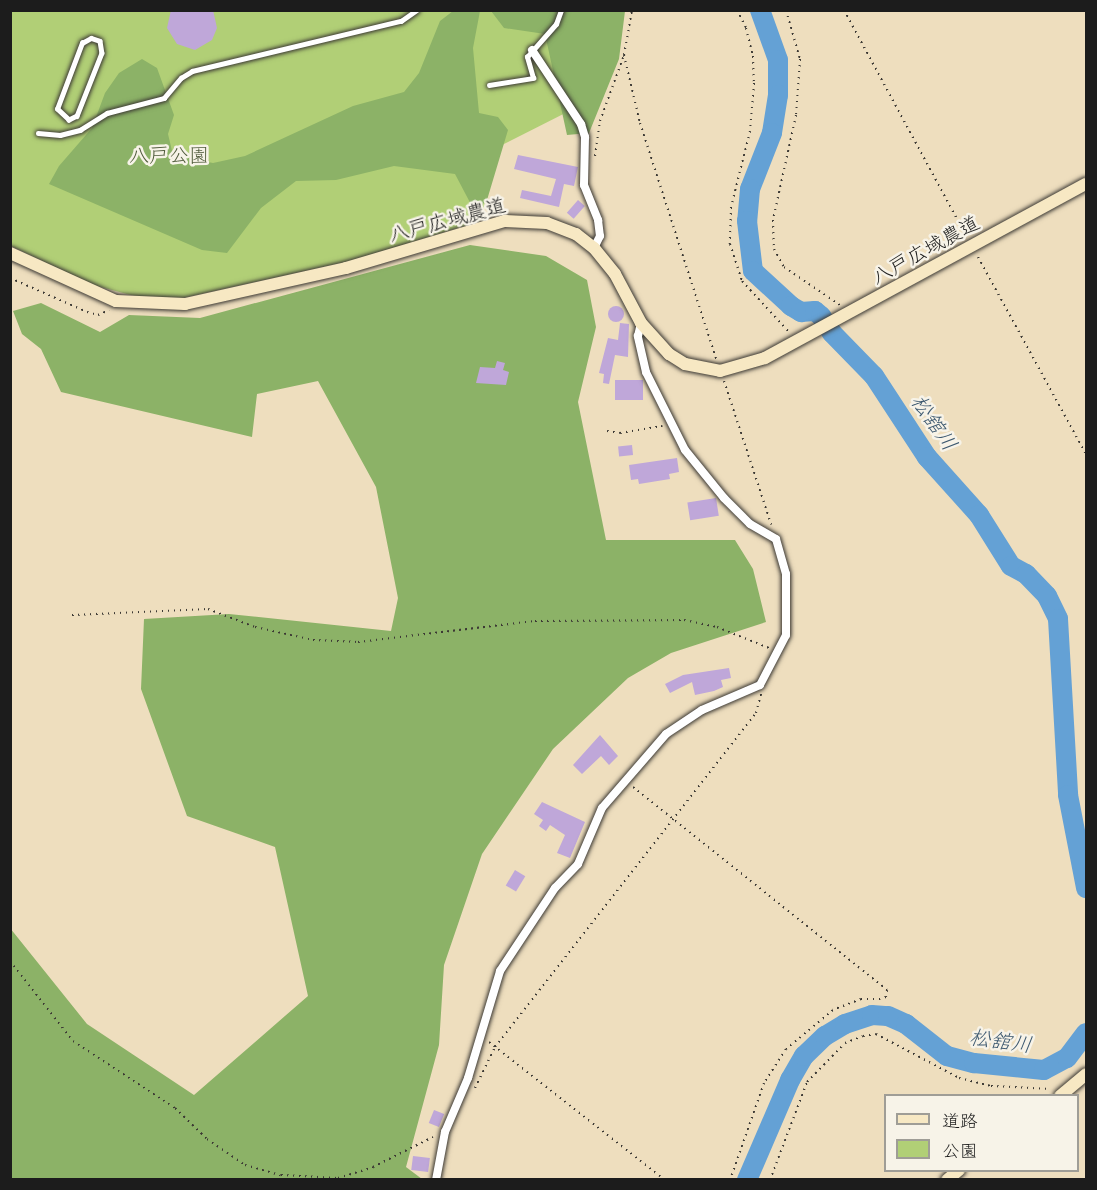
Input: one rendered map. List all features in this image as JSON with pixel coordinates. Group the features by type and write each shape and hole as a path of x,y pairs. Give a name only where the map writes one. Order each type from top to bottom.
{"street":[{"path":"532,50 581,124 585,137 581,164 584,185 598,220 600,236 594,248"},
{"name":"八戸広域農道","path":"10,253 116,301 185,304 279,285 505,221 547,223 576,234 594,248 615,274 641,322 669,354 685,364 720,371 765,358 1086,184"},
{"path":"436,1179 445,1132 468,1078 500,971 555,888 578,864 602,808 624,779 666,734 702,710 760,685 780,652 786,635 788,608 786,574 776,539 750,524 724,498 670,424 646,372 638,336 641,322"},
{"path":"1059,1094 1086,1074"}],"lane":[{"path":"38,133 70,133 107,113 164,98 181,78 192,71 401,21 417,10"},
{"path":"489,85 534,78 526,57 556,24 561,10"},
{"path":"90,39 100,41 102,53 77,116 69,120 64,118 57,109 82,43 90,39"}],"path":[{"path":"594,166 607,95 624,55 632,10"},
{"path":"737,10 746,28 754,83 750,131 731,207 730,244 742,281 798,340"},
{"path":"786,10 800,59 796,115 773,220 774,249 784,267 846,314"},
{"path":"844,10 1086,454"},
{"path":"624,55 640,123 776,539"},
{"path":"10,278 98,315 108,312 116,301"},
{"path":"607,431 620,433 670,424"},
{"path":"72,615 208,609 255,627 313,640 358,642 535,621 684,620 717,627 780,652"},
{"path":"472,1095 495,1047 756,713 762,702 760,685"},
{"path":"624,779 887,990 886,996 880,999 861,999 833,1010 786,1049 764,1083 730,1179"},
{"path":"10,961 73,1041 175,1108 207,1139 245,1165 281,1175 338,1179 373,1167 445,1132"},
{"path":"771,1179 807,1082 845,1043 863,1036 876,1034 960,1078 991,1086 1050,1087 1057,1094"},
{"path":"480,1035 665,1179"}],"green space":[{"name":"八戸公園","path":"11,11 604,11 595,98 500,146 480,221 354,260 178,299 142,298 93,285 11,246"},
{"path":"453,11 480,11 473,48 479,113 498,117 508,130 487,200 475,212 455,174 394,166 336,180 296,181 261,208 227,253 202,250 49,184 59,166 92,128 105,93 119,73 142,59 157,68 174,115 168,134 173,155 213,163 245,156 353,106 404,92 419,73 440,21"},
{"path":"491,11 625,11 619,59 589,133 567,135 545,34 504,28"},
{"path":"470,245 546,256 587,280 596,327 578,402 606,540 735,540 753,569 766,622 671,653 628,678 553,749 482,854 444,965 439,1045 406,1167 422,1179 11,1179 10,928 87,1024 194,1095 308,996 275,847 187,816 141,689 144,619 229,614 391,631 398,598 376,487 318,381 257,394 252,437 61,392 41,349 22,334 13,311 41,303 100,332 129,315 200,318"}],"building":[{"path":"171,10 213,10 217,28 212,40 195,50 177,44 167,28"},
{"path":"518,155 578,167 574,186 564,184 559,207 520,198 522,190 551,196 556,179 514,169"},
{"path":"578,200 585,206 574,219 567,213"},
{"path":"616,306 622,308 624,314 622,320 616,322 610,320 608,314 610,308"},
{"path":"620,323 629,324 628,357 615,355 609,384 603,383 604,374 599,373 608,338 618,340"},
{"path":"497,361 505,363 503,370 509,372 506,385 476,383 480,367 495,368"},
{"path":"615,380 643,380 643,400 615,400"},
{"path":"632,445 633,455 619,456 618,446"},
{"path":"677,458 679,472 669,474 670,479 639,484 638,479 631,480 629,465"},
{"path":"716,498 719,516 690,520 687,503"},
{"path":"729,668 731,678 721,680 723,687 714,691 695,695 692,682 670,693 665,684 683,675"},
{"path":"600,735 618,756 609,765 601,756 582,774 573,765"},
{"path":"542,802 585,822 570,858 557,853 565,835 550,825 546,831 539,826 543,820 534,814"},
{"path":"515,870 525,876 516,892 506,885"},
{"path":"434,1110 444,1114 439,1127 429,1123"},
{"path":"413,1156 430,1158 428,1172 411,1170"}],"waterway":[{"name":"松舘川","path":"760,10 778,60 778,95 772,133 750,189 747,221 753,271 791,306 801,312 815,311 821,316 832,333 874,376 927,457 979,515 1011,566 1026,574 1047,596 1058,619 1068,795 1086,888"},
{"name":"松舘川","path":"747,1180 790,1080 804,1056 825,1036 845,1024 872,1015 888,1016 906,1024 947,1056 974,1063 1044,1070 1067,1058 1086,1033"}]}
